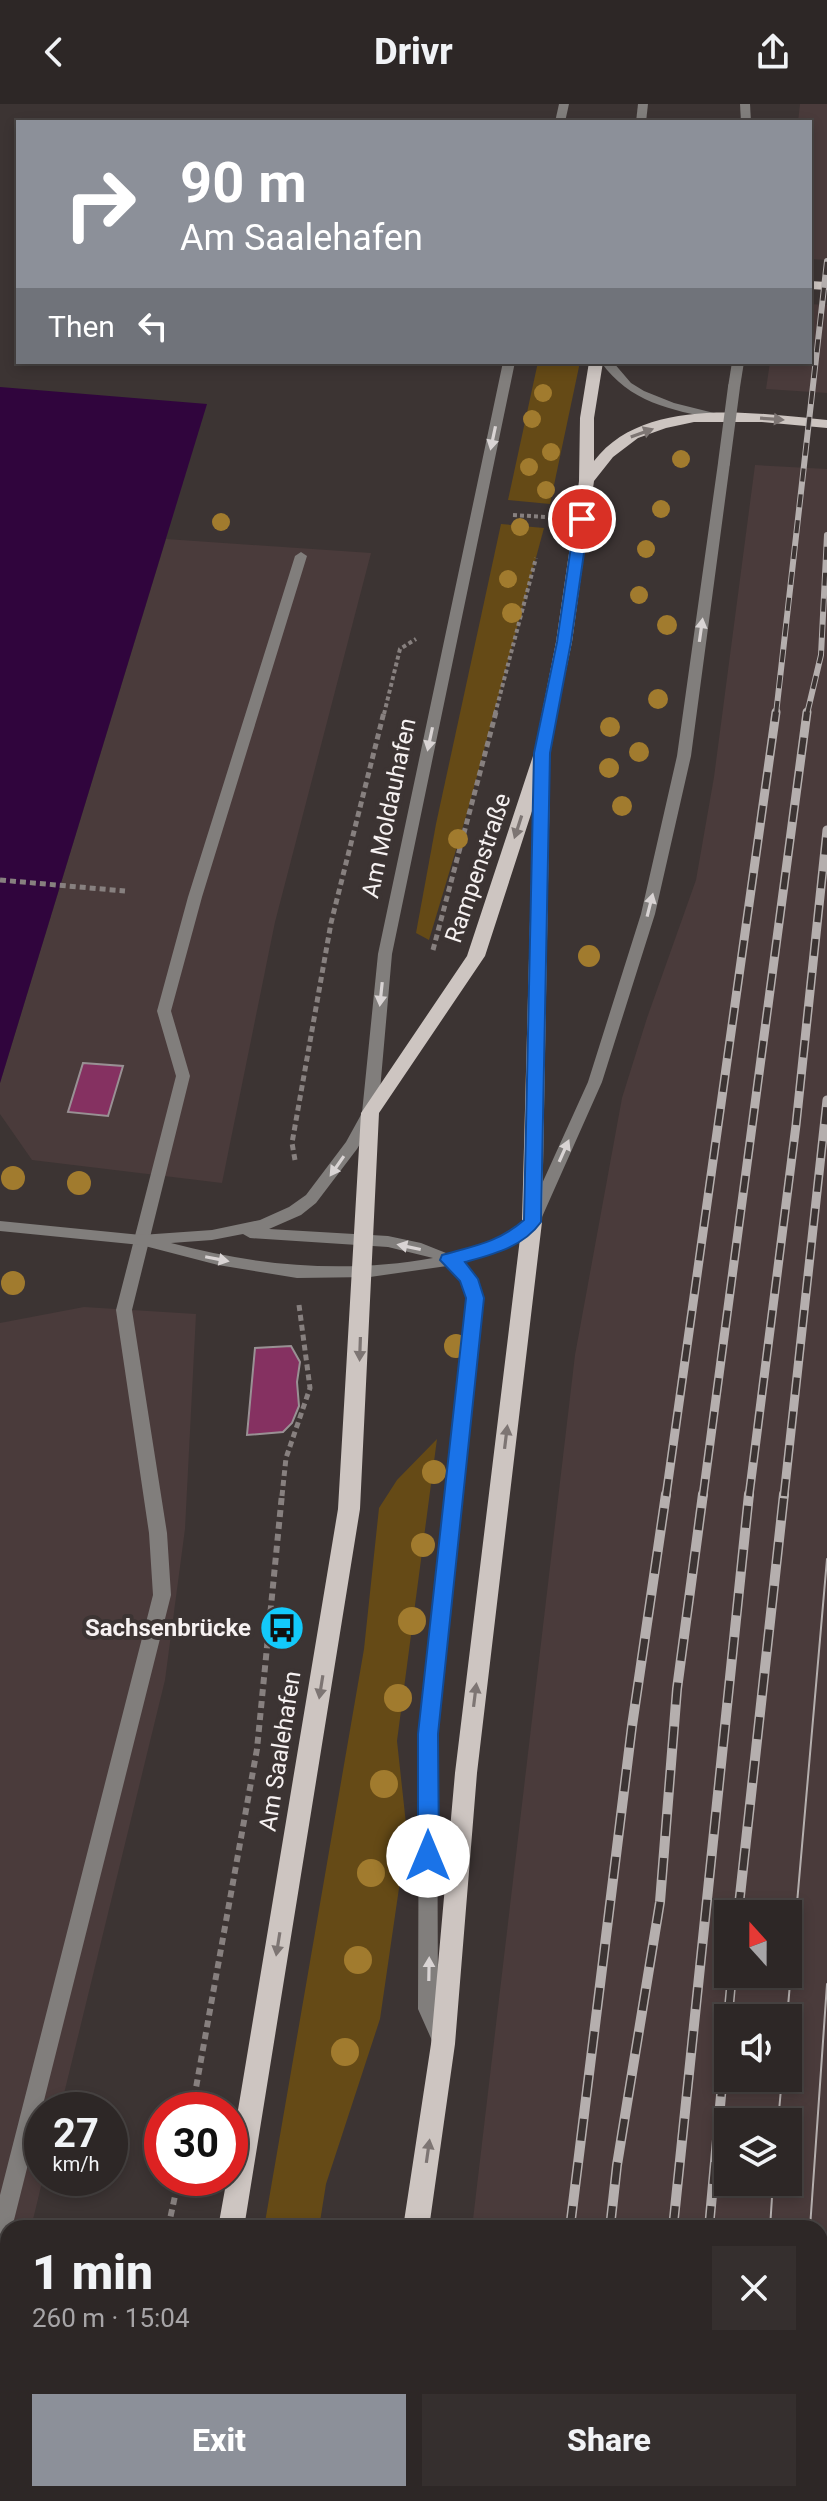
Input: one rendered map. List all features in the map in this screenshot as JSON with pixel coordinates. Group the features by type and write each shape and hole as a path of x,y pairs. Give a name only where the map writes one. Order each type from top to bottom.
{"main road":[{"name":"Rampenstraße","path":"370,1113 476,956 542,753 564,642 587,481 587,418 596,364"},
{"path":"587,481 597,463 622,440 673,422 716,415 827,424"},
{"name":"Rampenstraße","path":"532,1222 542,753"},
{"name":"Am Moldauhafen","path":"363,1271 370,1113"},
{"path":"417,2220 443,2044 466,1773 532,1222"},
{"name":"Am Saalehafen","path":"232,2220 349,1509 363,1271"}],"street":[{"name":"Am Moldauhafen","path":"370,1113 385,954 509,364"},
{"path":"608,364 621,381 638,393 674,406 716,415"},
{"path":"0,1226 141,1240 174,1250 299,1273 363,1271 449,1260 495,1248 514,1238 532,1222 595,1082 648,914 684,756 738,364"},
{"path":"4,2220 162,1595 158,1533 124,1310 183,1076 164,1011 195,897 301,556"},
{"path":"234,1231 286,1216 311,1199 352,1145 370,1113"},
{"path":"141,1240 234,1231 364,1239 417,1248 449,1260 460,1267 469,1279 475,1298 428,1734 428,2009 443,2044"}],"path":[{"path":"504,514 547,517 543,532"},
{"path":"432,955 539,547"},
{"path":"296,1167 292,1143 331,923 400,649 423,635"},
{"path":"0,880 125,891"},
{"path":"196,2092 257,1749 286,1458 310,1388 306,1339 299,1310"},
{"path":"170,2220 175,2196"}],"shaded area":[{"path":"800,104 827,104 827,260 812,259 812,120 798,120"},
{"path":"812,304 827,305 827,393 766,389 770,364 812,364"},
{"path":"538,364 580,364 550,504 508,500"},
{"path":"0,387 207,404 0,1083"},
{"path":"755,465 827,469 827,2220 473,2220 575,1355 622,1098 696,880 714,777"},
{"path":"501,524 544,528 467,813 429,940 416,933 436,824"},
{"path":"166,539 371,553 275,922 222,1183 32,1160 0,1114 0,1083"},
{"path":"84,1307 196,1314 185,1529 165,1680 64,2092 24,2092 24,2196 39,2196 33,2220 0,2220 0,1323"},
{"path":"437,1439 397,1741 407,1833 380,2019 326,2184 320,2220 265,2220 364,1649 379,1508 397,1480"}],"building":[{"path":"83,1063 123,1066 108,1116 68,1112"},
{"path":"291,1346 300,1362 297,1382 299,1406 292,1423 283,1432 247,1435 255,1348"}],"tram line":[{"path":"788,2004 827,1559"},
{"path":"811,2220 827,1984"},
{"path":"779,2108 781,2092"},
{"path":"771,2220 772,2196"}],"railway":[{"path":"776,714 827,261"},
{"path":"807,714 821,655 827,535"},
{"path":"666,1496 776,712"},
{"path":"703,1496 807,712"},
{"path":"749,1496 796,1125 827,830"},
{"path":"784,1496 827,1100"},
{"path":"571,2220 632,1726 666,1494"},
{"path":"611,2220 660,1902 677,1689 703,1494"},
{"path":"674,2220 749,1494"},
{"path":"740,1900 784,1494"},
{"path":"710,2220 731,1988"}],"place":[{"name":"Sachsenbrücke","path":"282,1628"}],"route":[{"path":"428,1856 428,1734 475,1298 469,1279 460,1267 449,1260 495,1248 514,1238 532,1222 542,753 564,642 582,519"}]}
